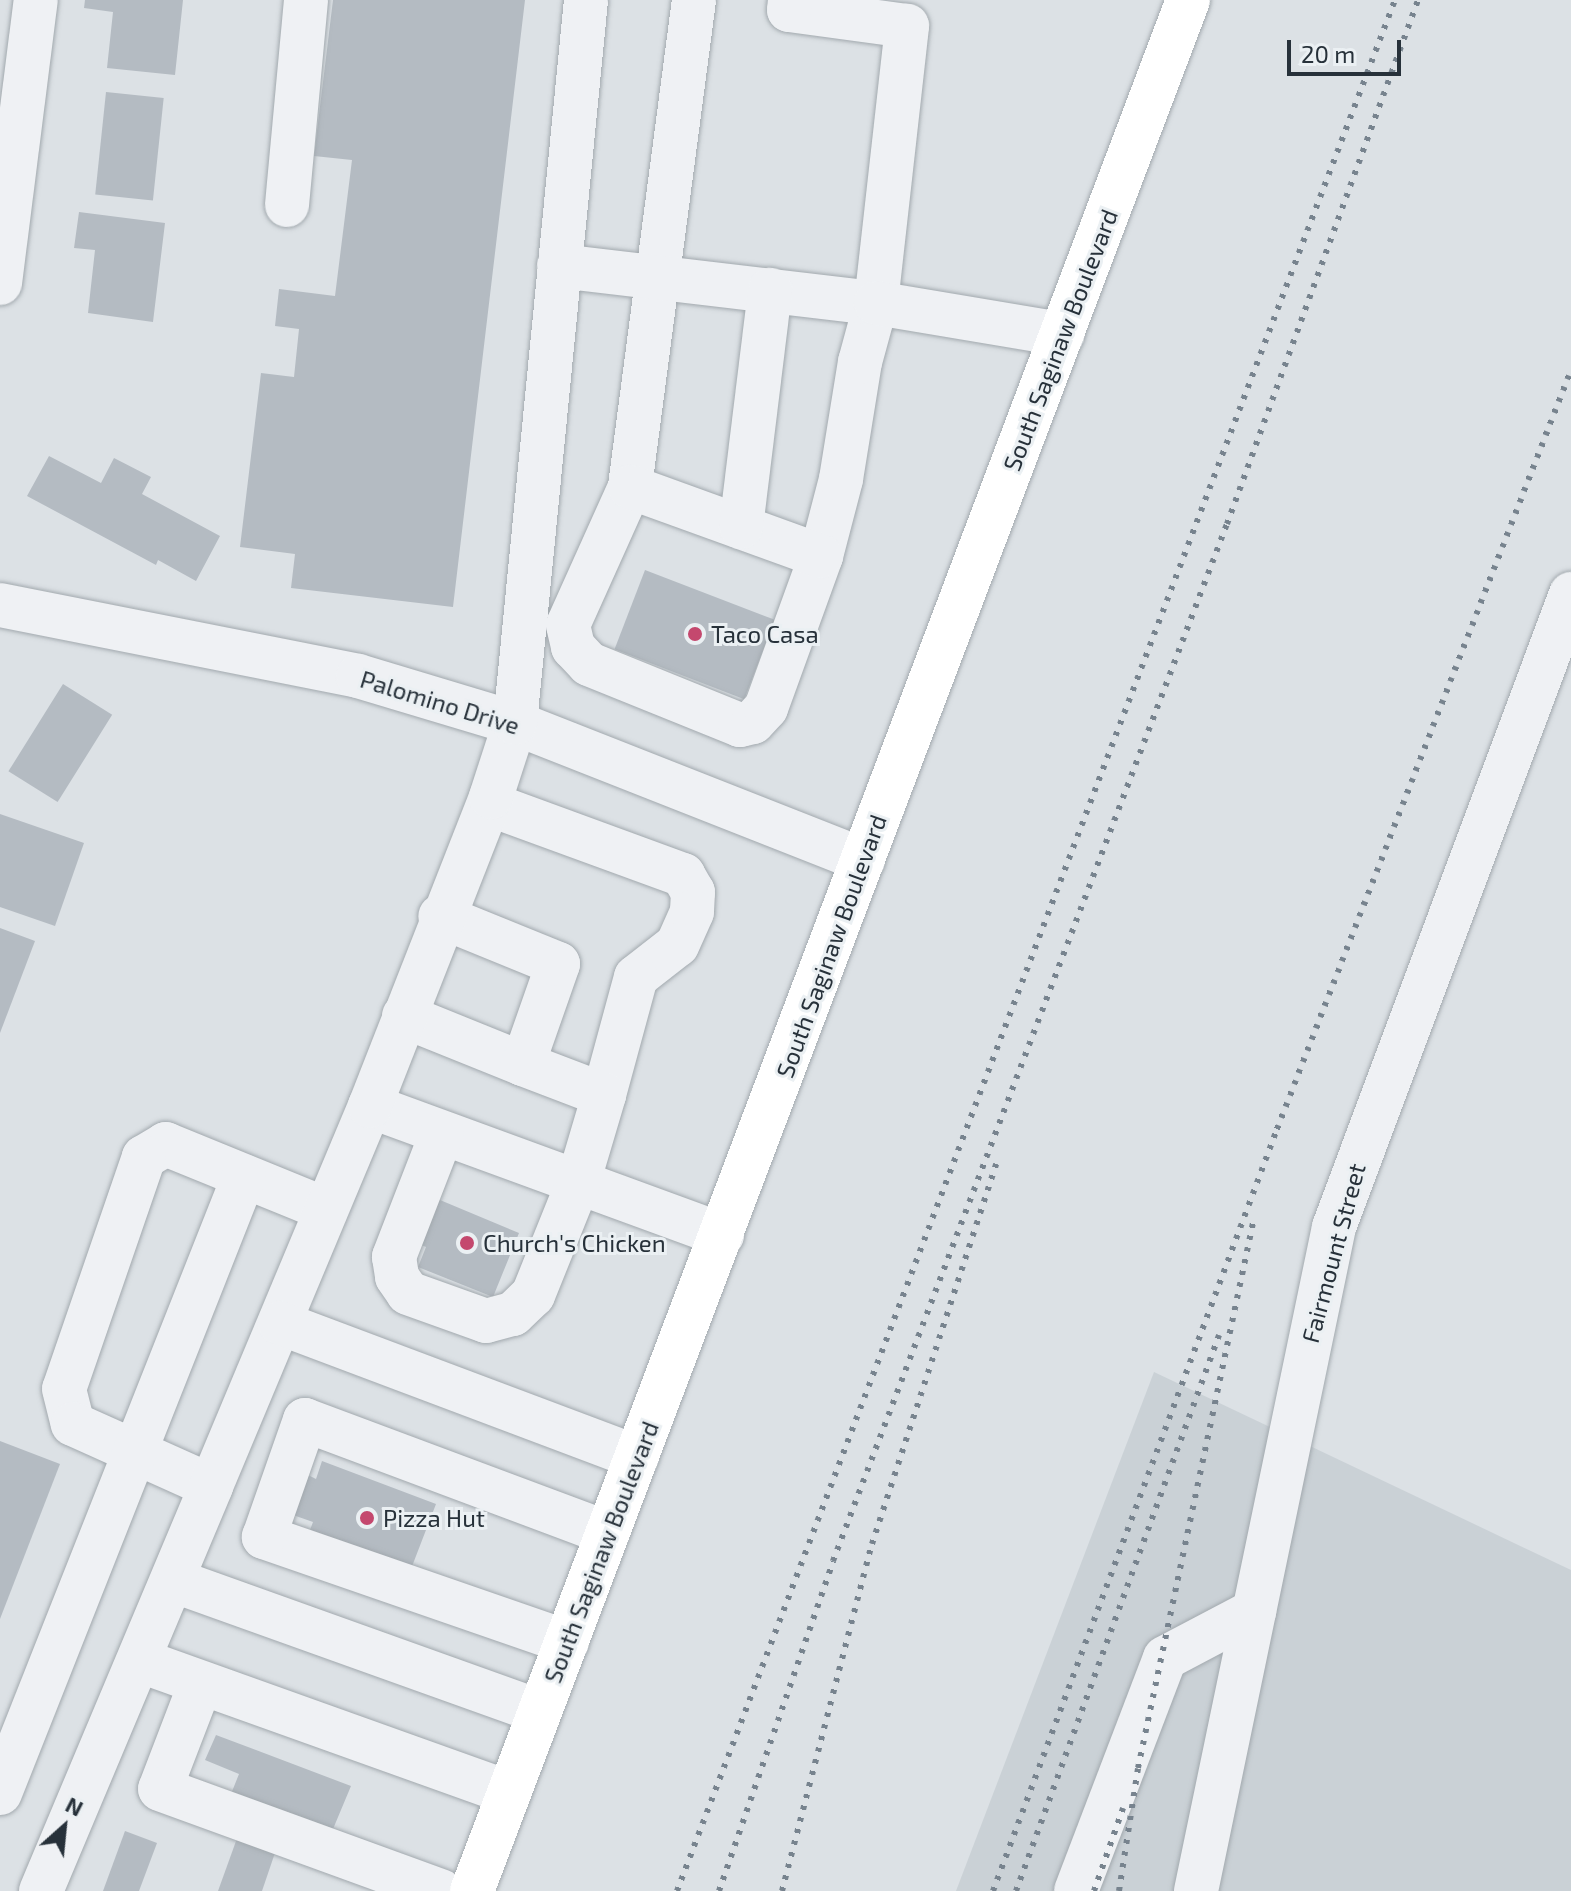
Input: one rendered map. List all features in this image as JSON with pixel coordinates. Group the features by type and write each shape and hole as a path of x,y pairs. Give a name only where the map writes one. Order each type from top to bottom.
{"main road":[{"name":"South Saginaw Boulevard","path":"472,1891 1188,0"}],"street":[{"path":"0,283 15,69 36,0"},
{"path":"287,205 306,0"},
{"path":"41,1891 175,1581 211,1486 370,1106 440,916 489,804 515,723 586,0"},
{"path":"694,0 630,487 577,596 568,625 573,647 589,664 740,725 753,722 766,708 821,556 876,303 908,13 789,10 790,0"},
{"path":"559,266 876,303 1062,334"},
{"path":"741,527 770,290"},
{"path":"630,487 821,556"},
{"name":"Fairmount Street","path":"1196,1891 1334,1227 1571,594"},
{"name":"Palomino Drive","path":"0,605 291,660 515,723 863,860"},
{"path":"442,1133 394,1257 397,1277 408,1293 486,1321 513,1314 533,1295 578,1183 620,1044 636,977 677,945 692,912 693,892 683,875 489,804"},
{"path":"440,916 558,964 523,1064"},
{"path":"404,1016 604,1095"},
{"path":"370,1106 722,1235"},
{"path":"211,1486 73,1424 64,1389 144,1157 166,1144 325,1209"},
{"path":"0,1793 244,1176"},
{"path":"280,1323 637,1457"},
{"path":"567,1642 264,1537 305,1420 608,1533"},
{"path":"175,1581 539,1711"},
{"path":"1076,1891 1165,1658 1254,1611"},
{"path":"141,1661 200,1685 509,1793"},
{"path":"200,1685 160,1789 441,1891"}],"shaded area":[{"path":"1154,1372 1571,1570 1571,1891 956,1891"}],"building":[{"path":"85,0 183,0 175,75 107,68 113,12 84,8"},
{"path":"333,0 525,0 453,607 291,588 295,554 240,547 261,373 294,377 299,329 275,326 279,289 335,296 352,160 314,156"},
{"path":"106,92 164,98 153,200 95,194"},
{"path":"79,212 165,223 153,322 88,313 95,250 74,248"},
{"path":"49,456 101,483 114,458 151,477 142,494 220,536 196,581 158,560 156,565 27,496"},
{"name":"Taco Casa","path":"645,570 775,620 744,699 615,649"},
{"path":"63,684 112,715 58,802 8,771"},
{"path":"0,814 84,843 55,926 0,907"},
{"path":"0,928 35,941 0,1033"},
{"name":"Church's Chicken","path":"428,1195 519,1233 493,1297 418,1267 426,1247 410,1240"},
{"path":"0,1441 60,1464 0,1619"},
{"name":"Pizza Hut","path":"322,1461 436,1504 411,1569 307,1538 313,1522 293,1515 308,1475 316,1479"},
{"path":"216,1735 351,1786 328,1841 229,1799 239,1774 205,1760"},
{"path":"240,1830 278,1844 262,1891 218,1891"},
{"path":"125,1831 157,1843 139,1891 103,1891"}],"railway":[{"path":"677,1891 1395,0"},
{"path":"719,1891 833,1561 1227,524 1418,0"},
{"path":"993,1891 1277,1129 1571,370"},
{"path":"782,1891 872,1544 996,1164"},
{"path":"1119,1891 1138,1768 1254,1218"},
{"path":"1016,1891 1219,1335"},
{"path":"1094,1891 1123,1808"}],"place":[{"name":"Taco Casa","path":"695,634"},
{"name":"Church's Chicken","path":"467,1243"},
{"name":"Pizza Hut","path":"367,1518"}]}
